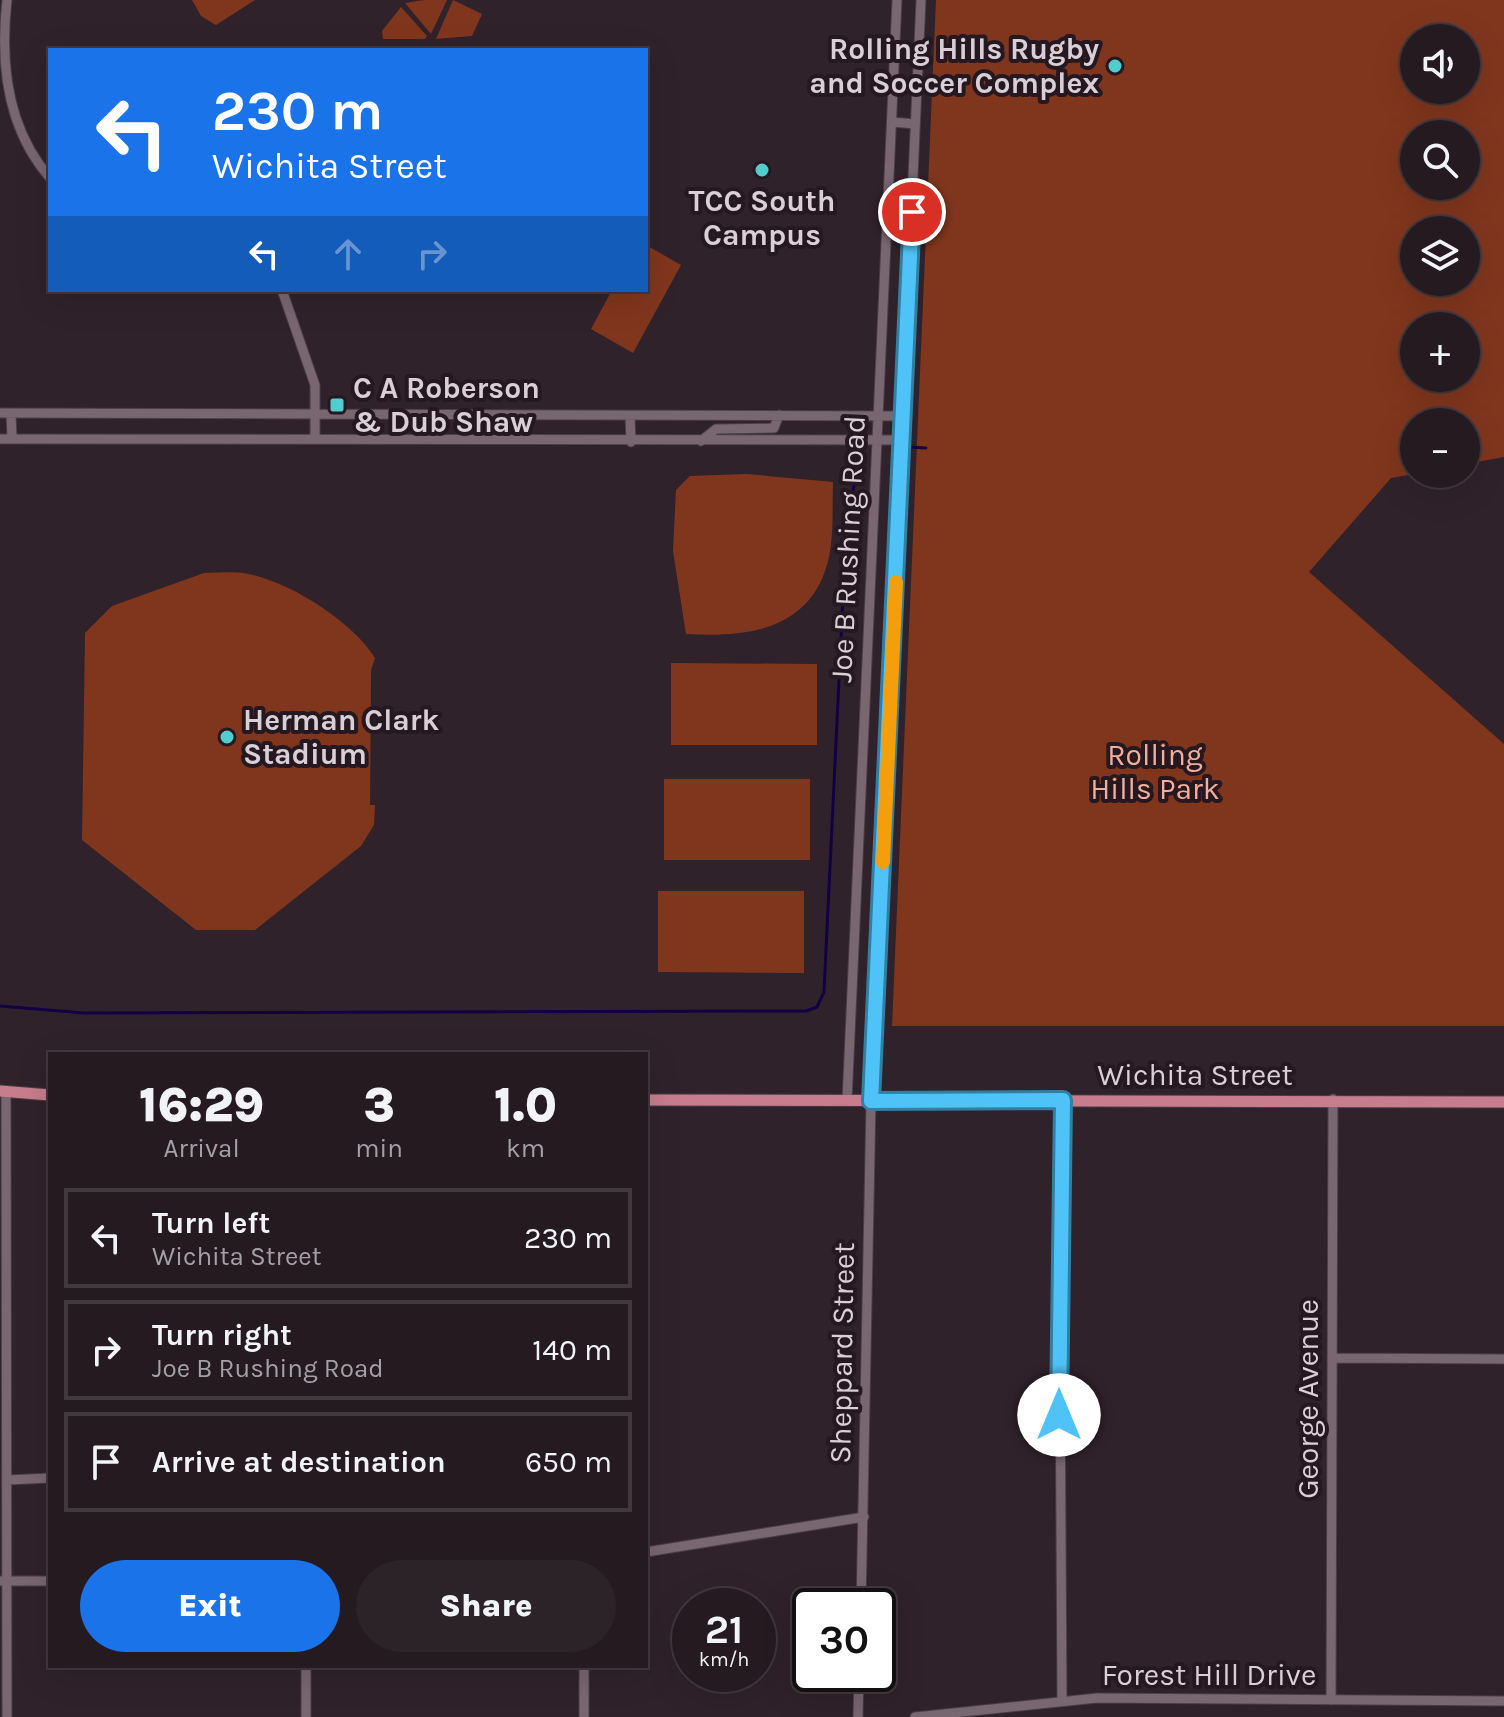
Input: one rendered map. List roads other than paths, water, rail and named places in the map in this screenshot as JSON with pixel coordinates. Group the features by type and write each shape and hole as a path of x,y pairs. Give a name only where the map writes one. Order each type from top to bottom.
{"main road":[{"path":"3,1091 48,1095"},
{"name":"Wichita Street","path":"648,1100 1333,1099 1504,1102"}],"street":[{"path":"7,0 1,32 1,66 6,95 21,136 48,175"},
{"name":"Joe B Rushing Road","path":"847,1101 897,0"},
{"name":"Joe B Rushing Road","path":"871,1101 921,0"},
{"path":"892,122 915,124"},
{"path":"283,292 315,385 315,439"},
{"path":"0,413 499,418 903,416"},
{"path":"11,414 12,439"},
{"path":"701,441 716,429 774,428 779,415"},
{"path":"630,416 631,442"},
{"path":"499,418 499,440"},
{"path":"0,439 902,440"},
{"path":"3,1091 7,1480 3,1581 7,1717"},
{"name":"George Avenue","path":"1331,1700 1333,1099"},
{"path":"1062,1700 1059,1203 1063,1100"},
{"name":"Sheppard Street","path":"862,1588 871,1101"},
{"path":"1332,1358 1504,1359"},
{"path":"7,1480 48,1478"},
{"path":"648,1552 864,1517"},
{"path":"3,1581 48,1581"},
{"path":"306,1668 306,1717"},
{"path":"584,1668 584,1717"},
{"path":"858,1717 859,1692"},
{"name":"Forest Hill Drive","path":"915,1717 1062,1700 1504,1701"}],"waterway":[{"path":"909,447 926,448"},
{"path":"0,1006 84,1013 806,1011 817,1007 824,992 847,514 859,466"}],"place":[{"name":"Rolling Hills Rugby and Soccer Complex","path":"1115,66"},
{"name":"TCC South Campus","path":"762,170"},
{"name":"C A Roberson & Dub Shaw","path":"337,405"},
{"name":"Herman Clark Stadium","path":"227,737"}],"park label":[{"name":"Rolling Hills Park","path":"1155,772"}]}
